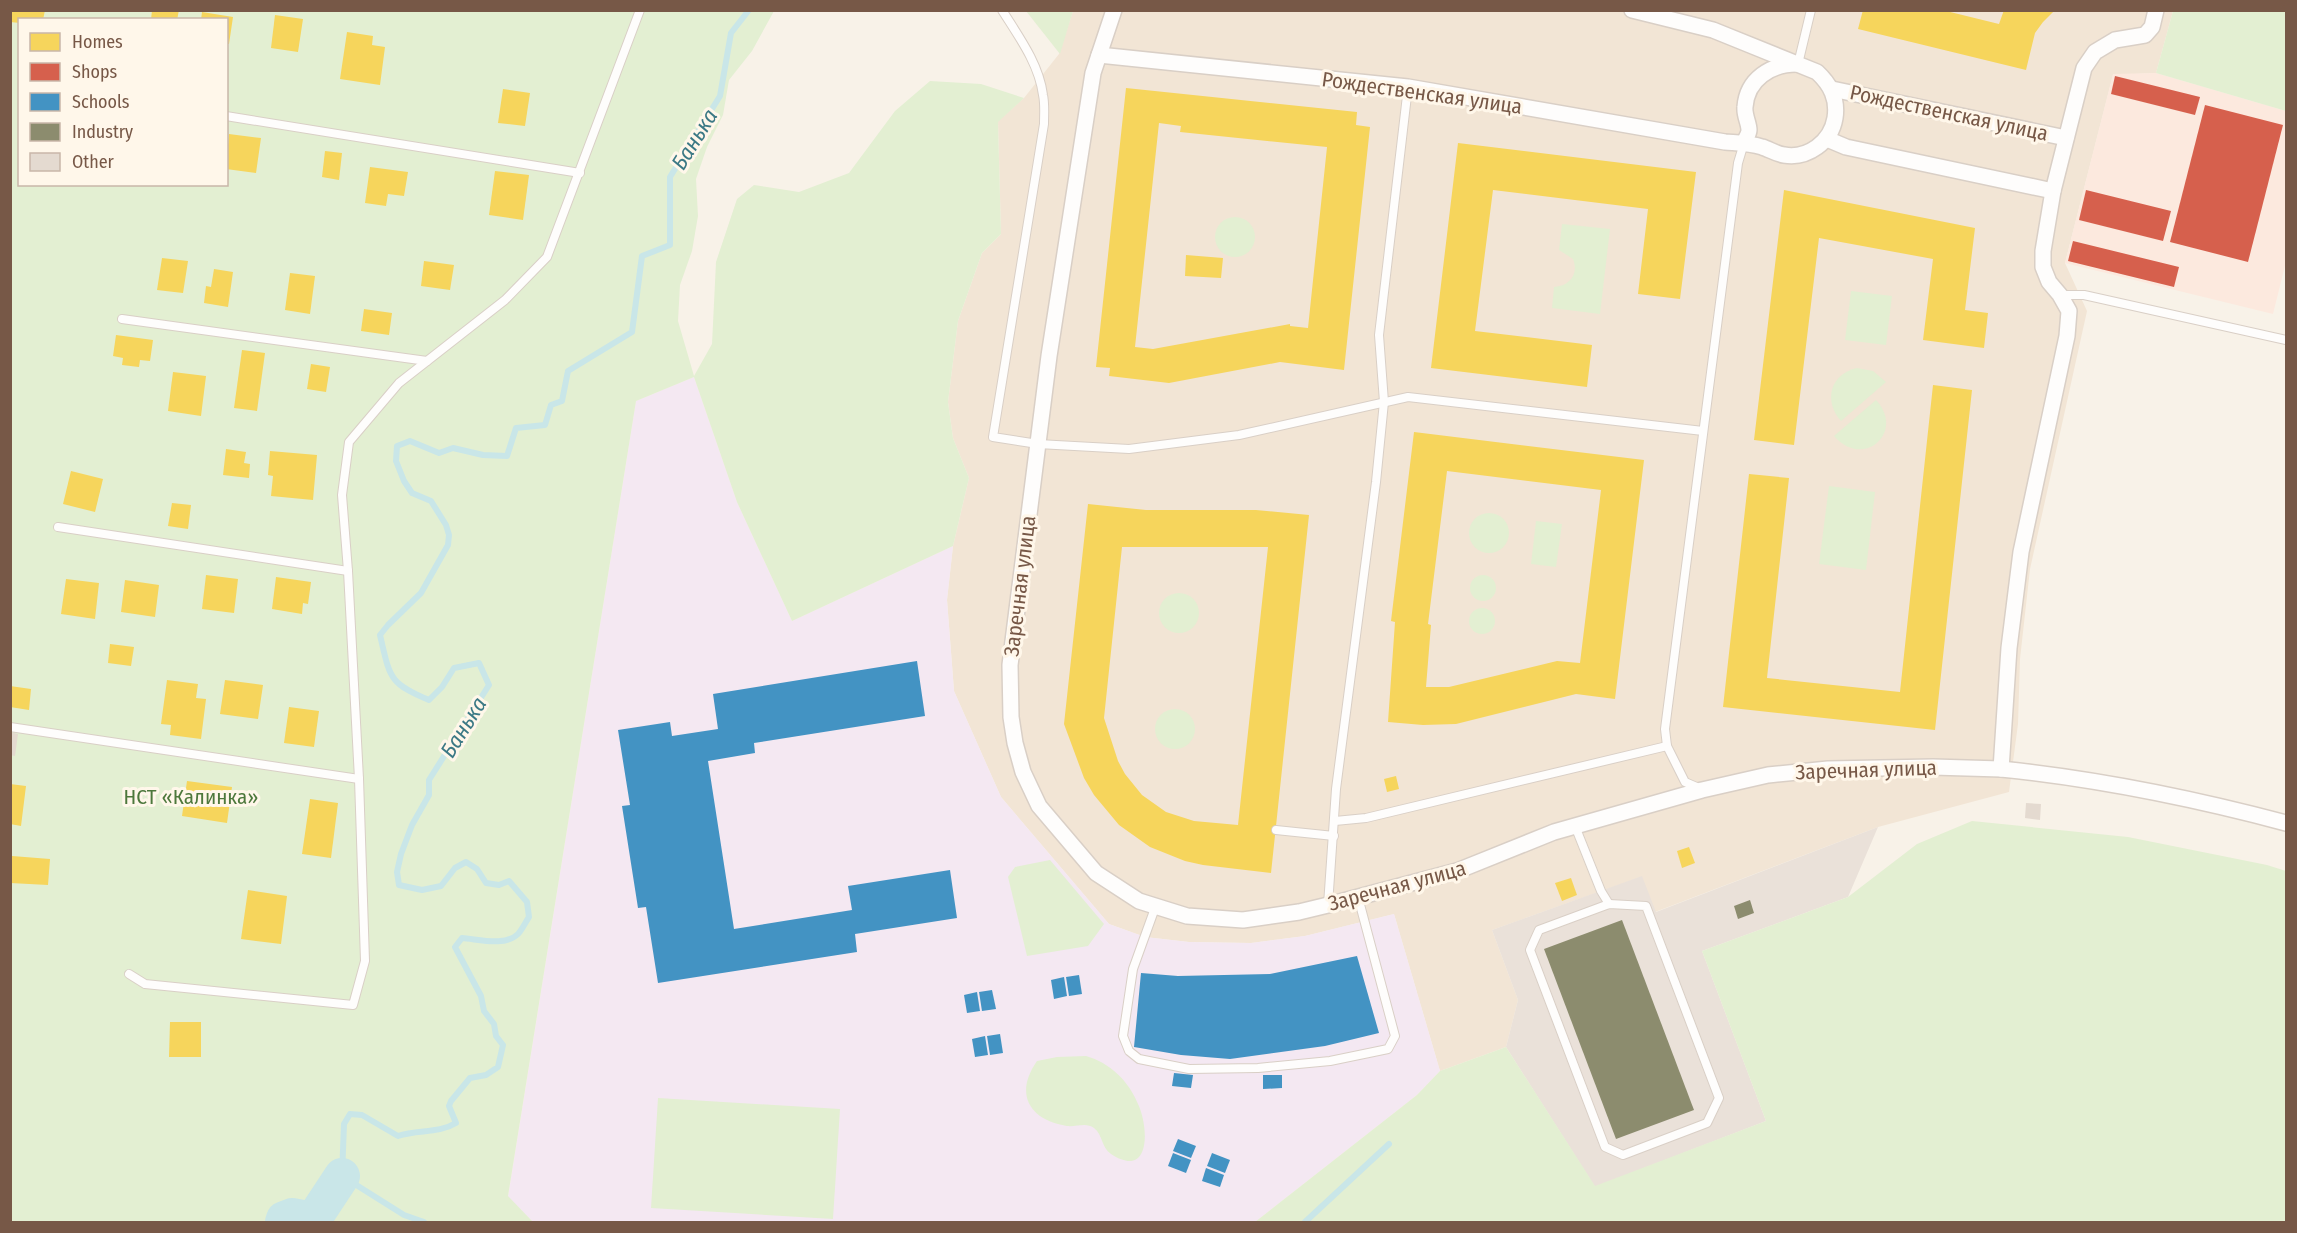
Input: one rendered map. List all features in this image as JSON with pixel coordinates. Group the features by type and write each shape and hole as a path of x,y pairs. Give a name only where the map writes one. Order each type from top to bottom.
{"street":[{"name":"Заречная улица","path":"1114,10 1093,73 1049,356 1010,665 1011,717 1023,772 1038,806 1096,873 1139,902 1155,908 1187,916 1243,920 1299,912 1457,872 1554,832 1702,790 1768,775 1828,769 1933,767 2001,769 2118,784 2219,805 2286,823"},
{"name":"Рождественская улица","path":"1099,55 1408,87 1725,142 1744,143 1784,155 1795,156 1816,148 1827,139 1835,122 1836,111 1832,89 1817,72 1713,30 1632,10"},
{"path":"2001,769 2009,648 2022,552 2067,336 2069,311 2049,282 2043,267 2043,251 2053,191 2084,68 2096,52 2115,40 2145,35 2152,27 2156,10"},
{"path":"1744,143 1749,130 1744,108 1750,87 1766,71 1786,64 1798,64"},
{"name":"Рождественская улица","path":"1832,89 2066,138"},
{"path":"1827,139 1846,147 2053,191"}],"lane":[{"path":"129,974 145,984 353,1005 365,961 359,779 342,495 349,442 399,383 505,300 547,257 640,10"},
{"path":"1002,10 1028,52 1038,76 1043,96 1044,124 993,436 1038,444 1129,448 1162,445 1239,435 1408,397 1703,431"},
{"path":"1798,64 1811,10"},
{"path":"1328,905 1336,789 1376,482 1384,402 1379,335 1408,87"},
{"path":"228,116 580,173"},
{"path":"1702,790 1685,782 1667,746 1665,729 1738,164 1744,143"},
{"path":"2060,295 2084,295 2286,340"},
{"path":"122,319 427,361"},
{"path":"58,527 348,571"},
{"path":"10,727 359,779"},
{"path":"1335,821 1366,818 1667,746"},
{"path":"1575,826 1601,891 1609,904"},
{"path":"1276,830 1334,836"},
{"path":"1155,908 1133,969 1123,1036 1129,1051 1139,1059 1189,1069 1258,1068 1330,1061 1388,1049 1395,1036 1358,897"},
{"path":"1609,904 1646,906 1719,1098 1707,1124 1623,1155 1605,1147 1530,950 1539,930 1609,904"}],"shaded area":[{"path":"1073,11 2173,11 2156,73 2113,75 2065,263 2087,311 2030,569 2020,659 2018,724 2009,792 1878,827 1655,912 1641,877 1492,930 1518,1000 1506,1047 1440,1071 1394,914 1305,936 1251,943 1189,942 1145,937 1109,924 1001,797 954,691 947,600 953,546 969,478 953,438 948,402 958,321 982,253 1001,234 998,121 1024,98 1059,54"},
{"path":"2156,73 2286,111 2286,262 2273,314 2065,263 2113,74"},
{"path":"694,377 737,502 792,621 953,546 947,600 954,691 1001,797 1109,924 1145,937 1189,942 1251,943 1305,936 1394,914 1440,1071 1417,1095 1255,1222 533,1222 508,1197 636,401"},
{"path":"1878,827 1848,897 1702,951 1766,1121 1595,1187 1506,1047 1518,1000 1492,930 1642,876 1656,912"}],"green space":[{"name":"НСТ «Калинка»","path":"10,11 774,11 752,51 729,80 723,115 707,147 696,179 698,216 692,251 680,285 678,321 694,376 712,344 716,262 737,199 754,185 799,192 849,173 895,111 930,81 981,84 1024,98 998,122 1001,234 982,253 958,321 948,402 953,438 969,478 953,546 792,621 737,502 694,377 636,401 508,1196 533,1222 11,1222"},
{"path":"1026,11 1073,11 1060,54"},
{"path":"2173,11 2286,11 2286,111 2156,73"},
{"path":"1235,217 1249,223 1255,237 1249,251 1235,257 1221,251 1215,237 1221,223"},
{"path":"1562,224 1610,229 1600,314 1552,308 1554,287 1569,282 1575,270 1573,259 1559,250"},
{"path":"1851,291 1892,296 1886,345 1845,340"},
{"path":"1857,368 1873,371 1886,382 1841,421 1832,405 1832,389 1841,376"},
{"path":"1876,400 1884,412 1886,424 1884,434 1877,443 1868,448 1857,449 1845,446 1834,436"},
{"path":"1829,486 1875,492 1866,570 1819,564"},
{"path":"1489,513 1497,514 1503,519 1508,525 1508,541 1503,547 1497,552 1489,553 1481,552 1475,547 1470,541 1469,533 1470,525 1475,519 1481,514"},
{"path":"1536,521 1562,524 1556,567 1531,564"},
{"path":"1483,575 1492,579 1496,588 1492,597 1483,601 1474,597 1470,588 1474,579"},
{"path":"1179,593 1187,594 1193,599 1198,605 1198,621 1193,627 1187,632 1179,633 1171,632 1165,627 1160,621 1159,613 1160,605 1165,599 1171,594"},
{"path":"1482,608 1491,612 1495,621 1491,630 1482,634 1473,630 1469,621 1473,612"},
{"path":"1175,709 1183,710 1189,715 1194,721 1194,737 1189,743 1183,748 1175,749 1167,748 1161,743 1156,737 1155,729 1156,721 1161,715 1167,710"},
{"path":"1972,821 2128,837 2267,865 2286,871 2286,1222 1255,1222 1417,1095 1440,1071 1506,1047 1595,1186 1766,1121 1702,951 1848,897 1917,844"},
{"path":"1050,860 1104,924 1088,946 1027,956 1008,877 1015,867"},
{"path":"1086,1056 1110,1068 1134,1095 1142,1114 1145,1137 1140,1156 1134,1160 1124,1160 1111,1154 1105,1148 1097,1131 1091,1126 1067,1126 1054,1123 1043,1118 1029,1104 1026,1094 1027,1084 1037,1061 1057,1057"},
{"path":"658,1098 840,1109 833,1219 651,1208"}],"building: Homes":[{"path":"10,10 45,10 43,18 18,18 18,23 10,22"},
{"path":"152,10 179,10 177,18 151,18"},
{"path":"1863,10 1942,10 1999,24 2004,10 2055,10 2035,33 2026,70 1858,29"},
{"path":"202,12 233,17 229,44 228,18 201,18"},
{"path":"275,15 303,19 298,52 271,48"},
{"path":"347,32 373,36 372,45 385,47 380,85 340,79"},
{"path":"1126,88 1357,112 1356,125 1370,127 1344,370 1280,362 1169,383 1109,376 1110,368 1096,367","holes":["1159,123 1181,126 1180,132 1327,147 1308,328 1290,326 1290,324 1153,349 1135,347"]},
{"path":"503,89 530,93 525,126 498,123"},
{"path":"229,134 261,138 256,173 228,169"},
{"path":"1458,143 1696,172 1680,299 1638,294 1648,209 1493,190 1475,331 1592,345 1587,387 1431,368"},
{"path":"325,151 342,153 339,180 322,177"},
{"path":"370,167 408,172 404,196 388,194 386,206 365,203"},
{"path":"495,171 529,175 523,220 489,215"},
{"path":"1784,190 1975,228 1965,310 1988,313 1984,348 1923,340 1933,259 1819,238 1794,445 1754,440"},
{"path":"1186,255 1223,258 1221,278 1185,276"},
{"path":"162,258 188,261 183,293 157,290"},
{"path":"424,261 454,265 450,290 421,286"},
{"path":"214,269 233,272 228,307 204,303 206,286 211,287"},
{"path":"290,273 315,276 310,314 285,310"},
{"path":"364,309 392,313 389,335 361,331"},
{"path":"116,335 153,340 150,361 140,360 139,367 122,365 123,358 113,356"},
{"path":"242,350 265,353 257,411 234,408"},
{"path":"311,364 330,367 326,392 307,389"},
{"path":"173,372 206,376 201,416 168,411"},
{"path":"1933,385 1972,390 1935,730 1723,707 1749,474 1789,478 1767,678 1900,692"},
{"path":"1414,432 1644,460 1615,699 1576,694 1456,724 1423,725 1388,722 1395,622 1391,621","holes":["1447,471 1601,490 1580,663 1557,661 1449,687 1426,687 1431,625 1428,624"]},
{"path":"226,449 246,452 244,463 250,464 249,478 223,475"},
{"path":"270,451 317,455 313,500 271,496 273,476 268,475"},
{"path":"71,471 103,479 95,512 63,504"},
{"path":"172,503 191,505 188,529 168,526"},
{"path":"1088,504 1146,510 1256,510 1309,515 1271,873 1185,861 1150,847 1119,825 1094,795 1084,778 1064,724","holes":["1122,547 1268,547 1238,825 1194,821 1166,812 1142,795 1125,774 1118,761 1104,718"]},
{"path":"206,575 238,579 234,613 202,609"},
{"path":"276,577 311,582 308,604 303,603 302,614 272,609"},
{"path":"66,579 99,583 95,619 61,614"},
{"path":"125,580 159,585 155,617 121,612"},
{"path":"110,644 134,647 131,666 108,663"},
{"path":"167,680 198,684 196,698 206,699 201,739 170,735 171,725 161,724"},
{"path":"225,680 263,685 258,719 220,714"},
{"path":"10,686 31,689 29,710 10,707"},
{"path":"289,707 319,711 314,747 284,743"},
{"path":"1396,776 1399,789 1387,792 1384,779"},
{"path":"187,781 232,787 227,823 182,816"},
{"path":"10,784 26,786 21,826 10,824"},
{"path":"310,799 338,803 331,858 302,854"},
{"path":"1689,847 1695,863 1682,868 1677,851"},
{"path":"12,856 50,859 48,885 10,883"},
{"path":"1571,878 1577,895 1562,901 1555,883"},
{"path":"248,890 287,896 281,944 241,939"},
{"path":"170,1022 201,1022 201,1057 169,1057"}],"building: Shops":[{"path":"2115,76 2200,97 2195,115 2111,94"},
{"path":"2205,105 2283,125 2248,262 2170,242"},
{"path":"2086,190 2171,211 2163,241 2079,220"},
{"path":"2073,241 2179,267 2174,287 2068,261"}],"building: Schools":[{"path":"917,661 925,716 754,743 755,753 708,761 734,929 852,910 848,886 950,870 957,918 855,934 857,952 658,983 646,907 638,908 622,806 630,805 618,730 670,722 672,736 718,729 713,694"},
{"path":"1357,956 1379,1033 1325,1046 1230,1059 1181,1055 1134,1047 1141,973 1178,976 1270,974"},
{"path":"1079,975 1082,994 1069,996 1066,977"},
{"path":"1064,977 1067,996 1054,999 1051,980"},
{"path":"992,990 996,1009 982,1011 979,992"},
{"path":"977,992 980,1011 967,1013 964,995"},
{"path":"1000,1034 1003,1053 990,1055 987,1036"},
{"path":"985,1036 988,1055 975,1057 972,1039"},
{"path":"1174,1073 1193,1075 1191,1088 1172,1086"},
{"path":"1263,1075 1282,1075 1282,1088 1263,1089"},
{"path":"1178,1139 1196,1146 1191,1158 1173,1151"},
{"path":"1173,1153 1191,1160 1186,1173 1168,1166"},
{"path":"1212,1153 1230,1160 1225,1173 1207,1166"},
{"path":"1206,1168 1224,1175 1220,1187 1202,1181"}],"building: Industry":[{"path":"1750,900 1754,913 1738,919 1734,906"},
{"path":"1622,920 1694,1110 1616,1139 1544,949"}],"building: Other":[{"path":"10,732 18,734 15,756 10,755"},
{"path":"2026,803 2041,804 2040,820 2025,818"}],"waterway":[{"name":"Банька","path":"424,1222 404,1215 342,1176 344,1124 350,1114 362,1115 398,1136 442,1129 456,1123 449,1106 451,1101 470,1078 486,1075 498,1067 503,1045 496,1036 494,1024 484,1011 481,996 455,947 462,938 483,941 513,938 529,917 527,902 509,881 499,885 486,883 477,869 466,862 455,868 441,886 422,890 399,885 397,872 401,854 412,825 429,795 429,780 489,685 479,663 454,668 442,687 429,700 405,689 389,670 380,635 421,593 448,545 449,535 446,525 431,501 412,493 404,481 396,461 397,446 410,441 439,453 453,448 483,455 507,456 516,428 545,425 551,405 562,401 568,371 632,332 642,256 670,245 670,177 720,96 731,33 749,10"},
{"path":"1305,1222 1389,1144"},
{"name":"Банька","path":"283,1222 284,1219 292,1216 313,1220 342,1176"}]}
